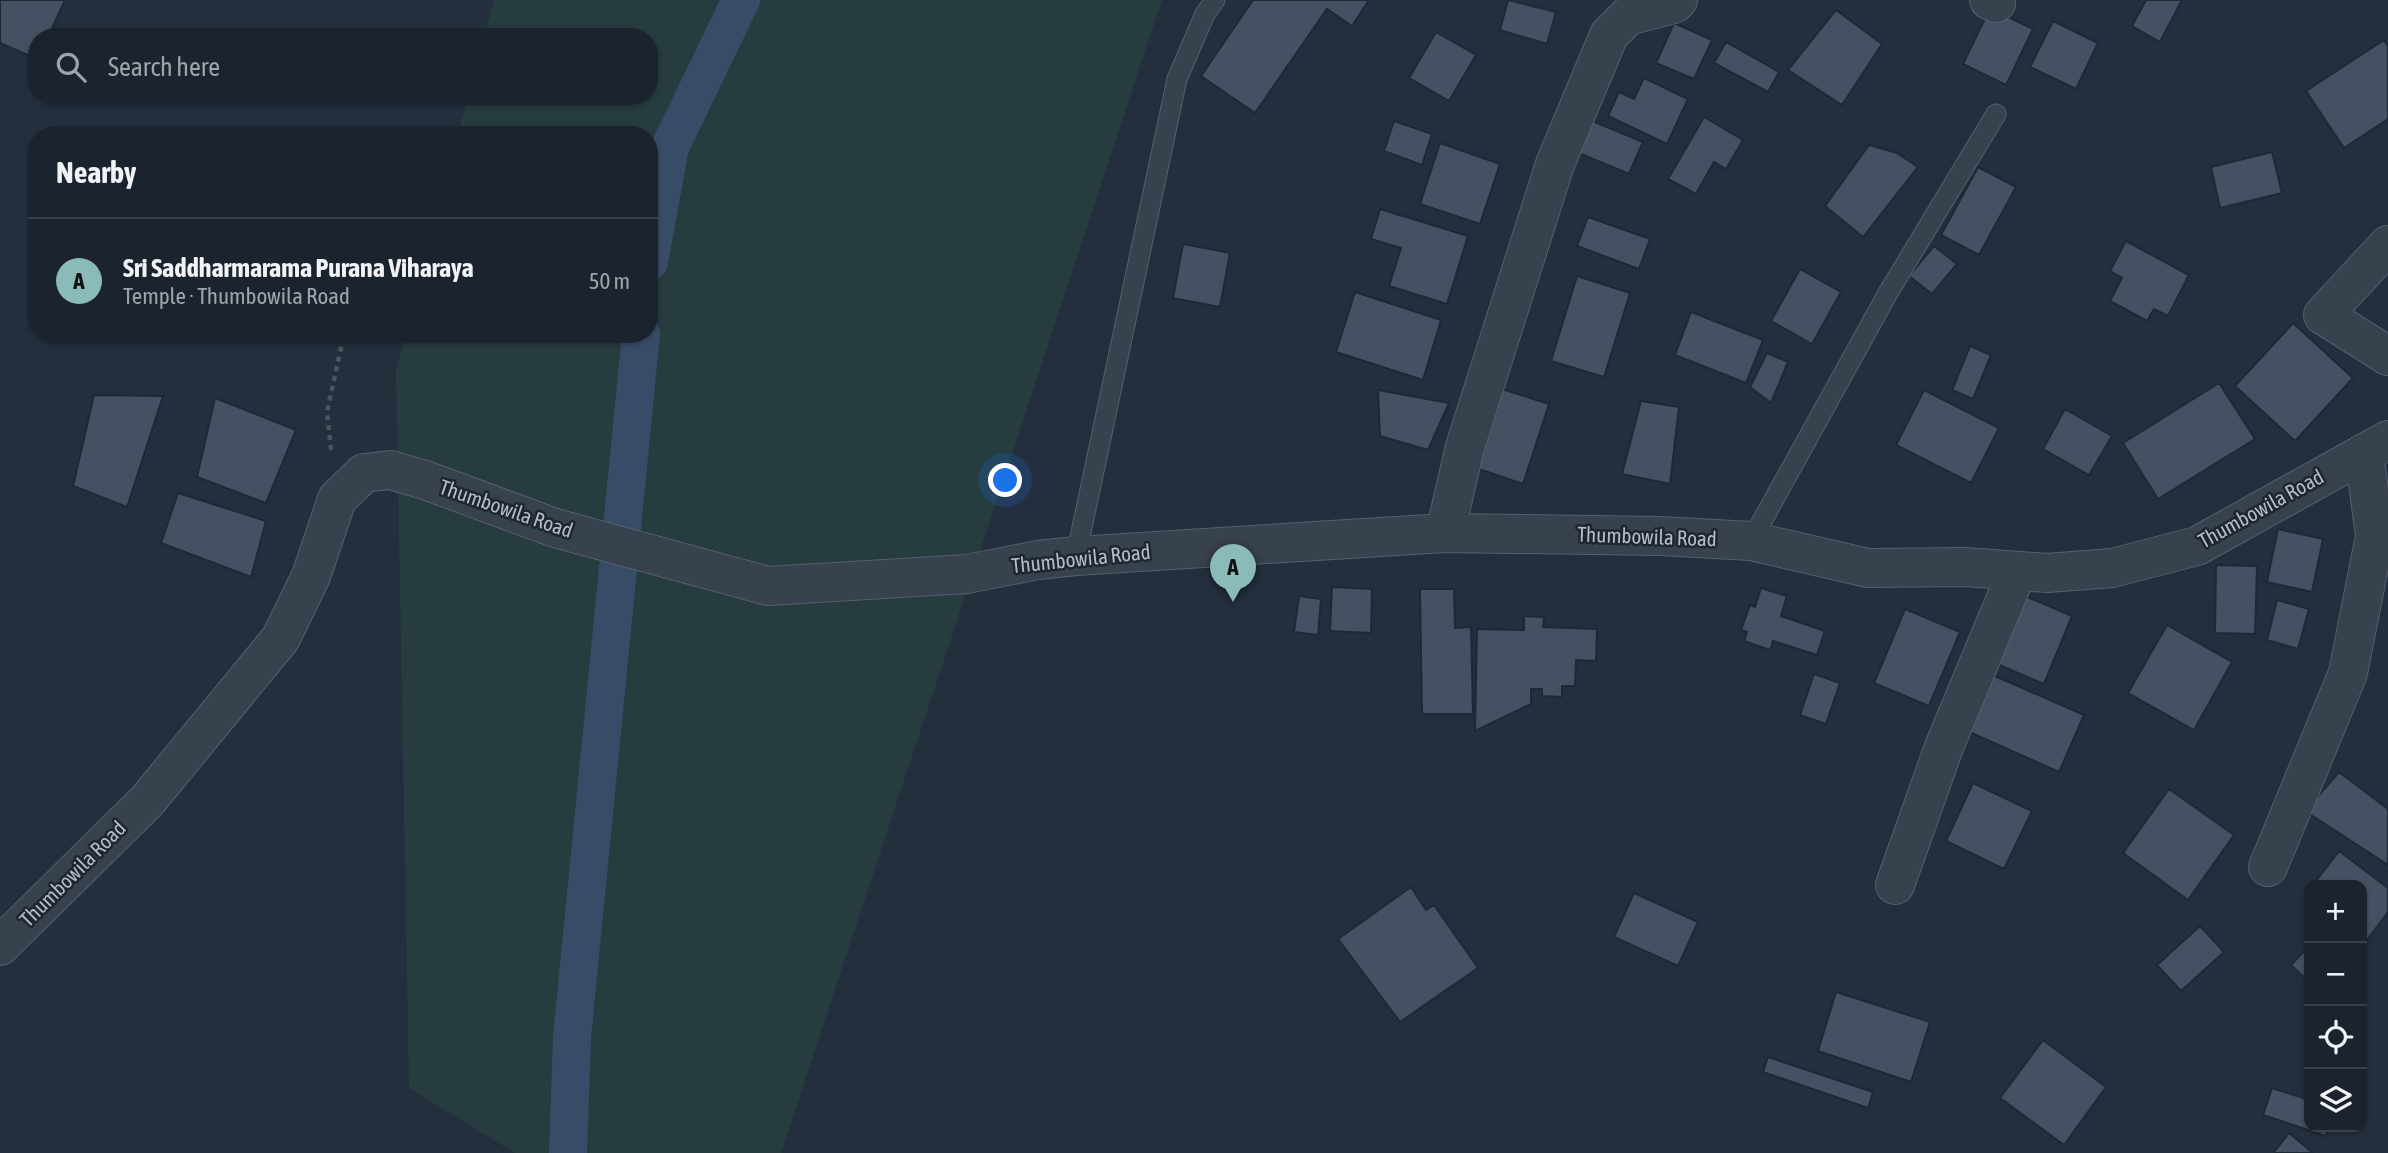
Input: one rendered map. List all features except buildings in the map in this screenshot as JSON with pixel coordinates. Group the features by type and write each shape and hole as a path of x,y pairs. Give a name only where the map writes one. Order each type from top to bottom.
{"street":[{"path":"1445,533 1465,447 1555,164 1609,35 1628,16 1674,4 1678,0"},
{"path":"2388,245 2323,315 2388,356"},
{"name":"Thumbowila Road","path":"0,946 147,801 281,638 310,576 337,499 364,473 390,470 425,480 555,528 768,586 967,574 1038,560 1076,556 1445,533 1661,536 1751,541 1868,568 1965,567 2047,573 2112,568 2197,546 2376,446"},
{"path":"2268,867 2348,673 2375,536 2376,446"},
{"path":"1895,885 1944,747 2017,572"}],"lane":[{"path":"1076,556 1177,79 1205,14 1215,0"},
{"path":"1751,541 1888,293 1996,114"}],"path":[{"path":"337,499 327,412 342,343"}],"green space":[{"path":"494,0 1162,0 781,1153 515,1153 409,1088 396,370 404,343 658,343 658,126 460,126 466,105 658,105 658,28 486,28"}],"waterway":[{"path":"658,213 670,147 741,0"},
{"path":"568,1153 572,1037 640,343"}],"place":[{"name":"Sri Saddharmarama Purana Viharaya","path":"1233,602"}]}
